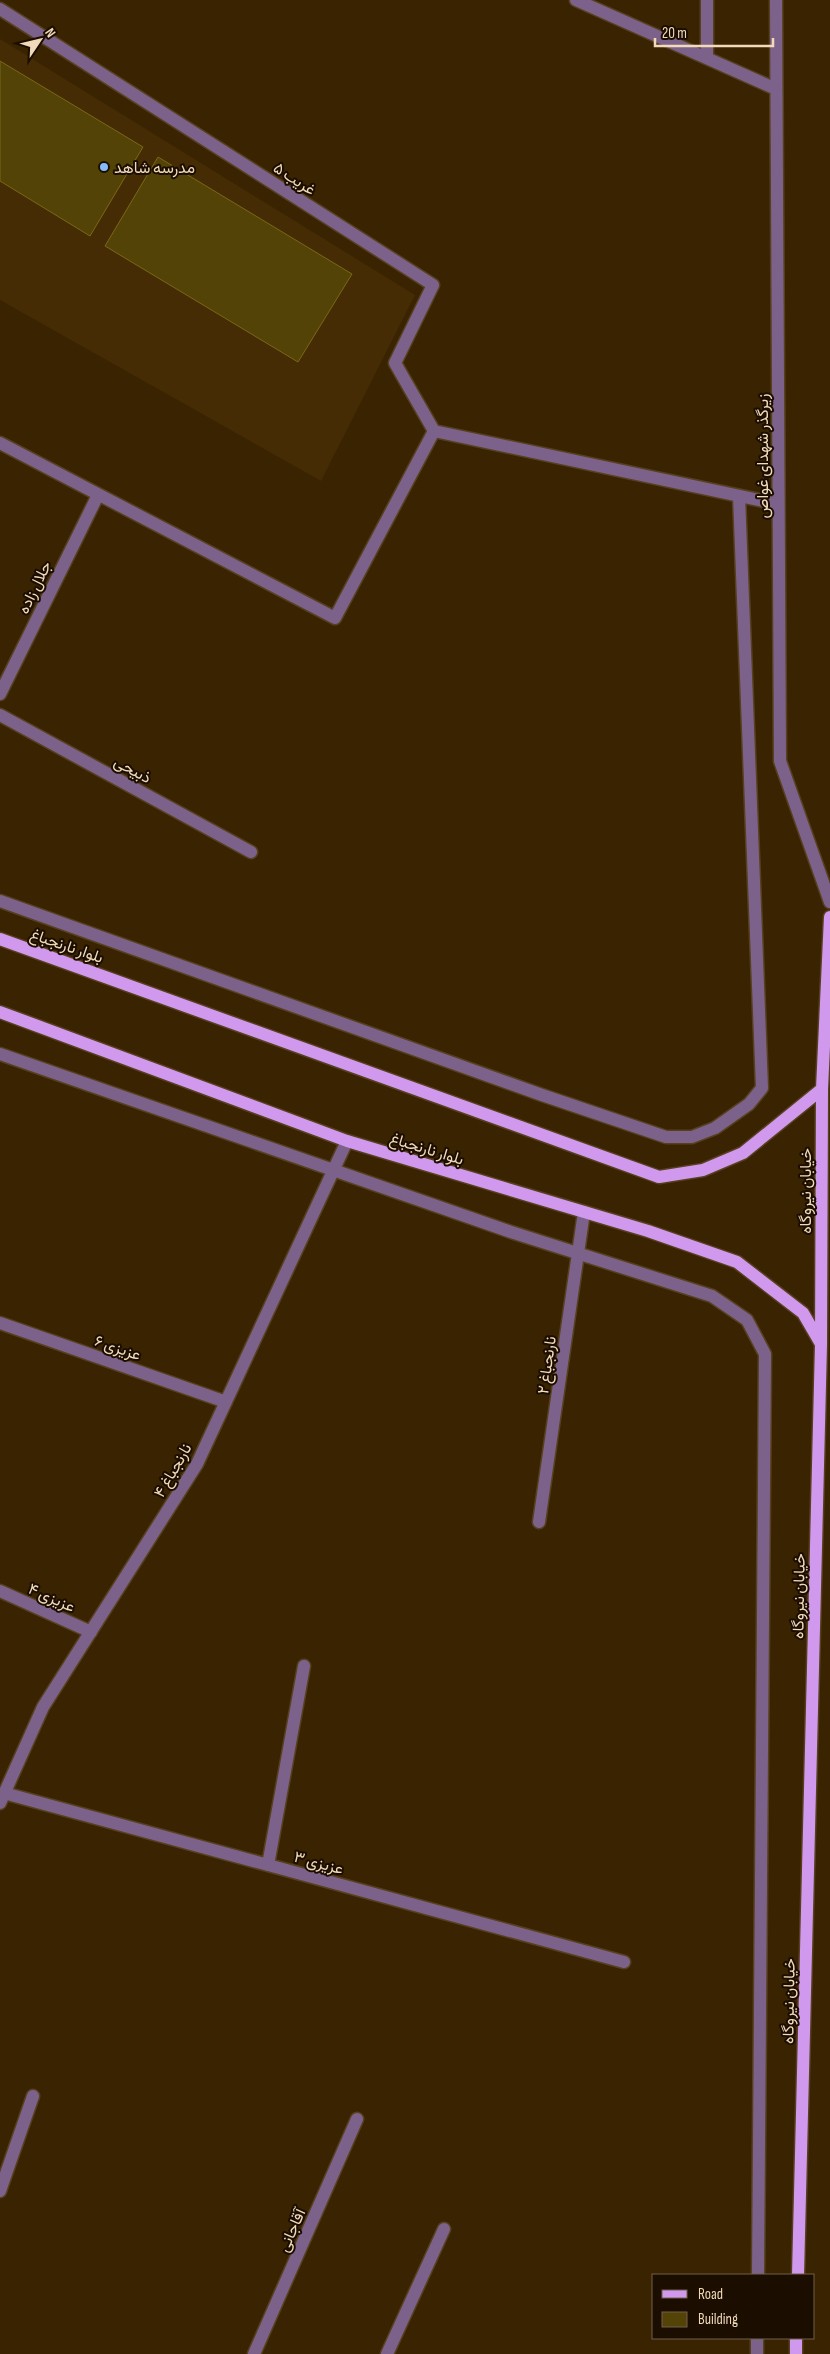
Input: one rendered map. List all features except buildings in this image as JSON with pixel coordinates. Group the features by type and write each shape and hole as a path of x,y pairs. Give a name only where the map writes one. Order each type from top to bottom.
{"main road":[{"name":"خیابان نیروگاه","path":"798,2274 821,1344 822,1089 830,917"},
{"name":"بلوار نارنجباغ","path":"0,939 659,1176 703,1170 744,1154 822,1089"},
{"name":"بلوار نارنجباغ","path":"0,1012 347,1141 648,1231 737,1262 803,1313 821,1344"},
{"path":"796,2339 796,2354"}],"street":[{"path":"576,0 776,89"},
{"path":"707,0 707,58"},
{"name":"زیرگذر شهدای غواص","path":"776,0 780,761 830,902"},
{"name":"غریب ۵","path":"0,9 434,286 396,364 434,432"},
{"path":"0,443 335,618 434,432 778,504"},
{"name":"جلال زاده","path":"0,694 98,495"},
{"path":"0,901 533,1092 666,1137 692,1137 715,1128 749,1104 762,1088 739,496"},
{"name":"ذبیحی","path":"0,715 251,852"},
{"path":"0,1054 578,1254 712,1296 747,1320 765,1354 758,2274"},
{"name":"نارنجباغ ۴","path":"2,1798 43,1707 197,1464 347,1141"},
{"name":"نارنجباغ ۲","path":"539,1522 584,1212"},
{"name":"عزیزی ۶","path":"0,1323 226,1402"},
{"name":"عزیزی ۴","path":"0,1591 91,1632"},
{"path":"268,1865 304,1666"},
{"name":"عزیزی ۳","path":"2,1798 268,1865 624,1962"},
{"path":"0,2191 33,2096"},
{"name":"آقاجانی","path":"254,2354 357,2119"},
{"path":"387,2354 444,2229"},
{"path":"757,2339 757,2354"}],"shaded area":[{"name":"مدرسه شاهد","path":"0,39 415,295 321,481 0,300"}],"place":[{"name":"مدرسه شاهد","path":"104,167"}]}
